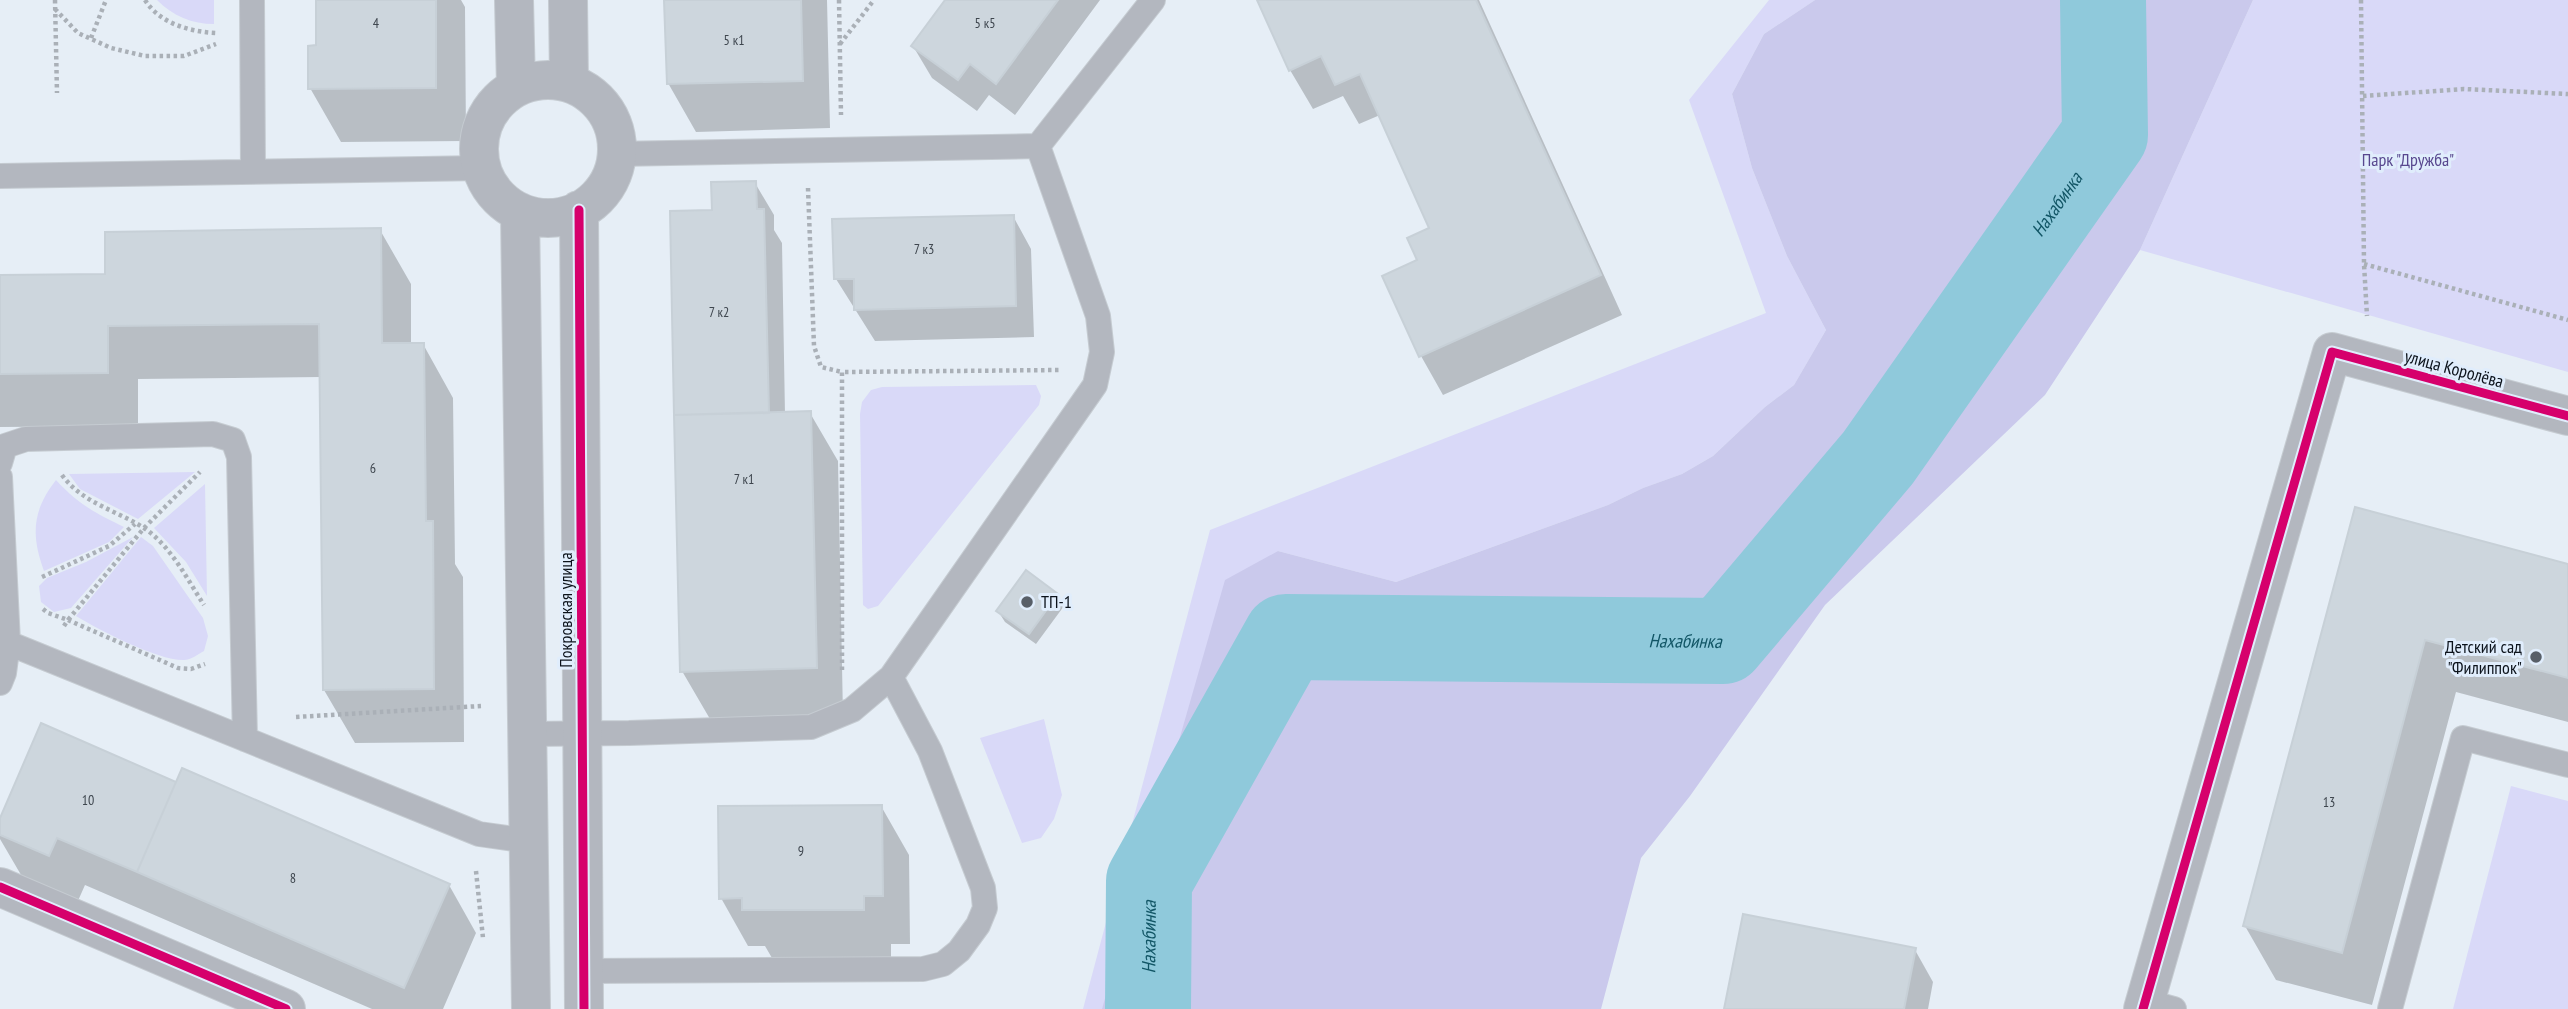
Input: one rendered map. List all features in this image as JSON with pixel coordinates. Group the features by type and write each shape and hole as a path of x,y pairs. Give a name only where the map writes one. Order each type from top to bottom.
{"street":[{"path":"514,0 516,86"},
{"path":"568,0 569,82"},
{"path":"542,79 569,82 593,96 610,117 617,142 614,170 601,194 579,210 550,218 520,212 499,198 484,177 478,153 482,126 495,103 516,86 542,79"},
{"name":"Покровская улица","path":"579,210 584,1009"},
{"path":"520,212 531,1009"},
{"name":"улица Королёва","path":"2154,1006 2332,352 2568,416"},
{"path":"0,887 286,1009"}],"lane":[{"path":"251,0 253,171"},
{"path":"1038,146 1153,0"},
{"path":"616,154 1038,146"},
{"path":"527,734 811,727 852,710 891,677 1095,385 1102,352 1098,316 1038,146"},
{"path":"0,176 482,168"},
{"path":"0,463 5,446 26,439 213,434 233,440 240,457 245,739"},
{"path":"0,477 8,643 0,683"},
{"path":"8,643 479,834 529,841"},
{"path":"584,971 923,969 943,964 959,951 978,925 985,908 984,888 930,751 891,677"},
{"path":"2390,1009 2463,737 2568,765"}],"path":[{"path":"55,0 57,93"},
{"path":"91,39 106,0"},
{"path":"145,0 150,9 171,22 197,32 217,33 217,44"},
{"path":"839,0 842,150"},
{"path":"839,45 874,0"},
{"path":"2361,0 2364,264 2370,362"},
{"path":"55,9 78,33 111,47 145,56 184,56 217,44 252,40"},
{"path":"2362,96 2464,89 2568,94"},
{"path":"808,186 814,346 821,367 842,372 1062,370"},
{"path":"2364,264 2568,320"},
{"path":"842,372 842,674"},
{"path":"43,657 68,620 144,528 204,468 194,467"},
{"path":"57,468 68,483 83,496 144,528 161,543 181,568 208,611"},
{"path":"32,581 109,546 135,524"},
{"path":"38,605 48,613 178,668 191,669 203,666 210,660"},
{"path":"284,718 481,706"}],"green space":[{"path":"157,0 214,0 214,24 183,18"},
{"path":"1769,0 1815,0 1764,34 1732,94 1752,168 1787,256 1826,330 1794,385 1765,407 1713,456 1682,474 1643,488 1608,505 1396,582 1278,551 1102,1009 1083,1009 1210,530 1766,313 1689,100"},
{"name":"Парк \"Дружба\"","path":"2253,0 2568,0 2568,372 2140,250"},
{"path":"1036,385 1041,396 1039,405 878,606 868,609 863,605 860,414 862,402 871,390 882,387"},
{"path":"195,472 138,519 80,489 69,474"},
{"path":"56,480 87,507 124,527 109,542 44,571 37,546 36,524 42,502"},
{"path":"205,484 207,596 186,562 154,528"},
{"path":"133,537 71,608 54,612 41,602 39,586 47,578 86,562"},
{"path":"141,537 153,546 203,618 208,636 204,651 189,659 160,656 76,616"},
{"path":"1044,719 1062,795 1054,819 1041,838 1022,843 980,738"},
{"path":"2511,786 2568,801 2568,1009 2453,1009"}],"shaded area":[{"path":"1815,0 2253,0 2140,250 2045,395 1825,605 1690,796 1641,858 1601,1009 1102,1009 1225,580 1278,551 1396,582 1608,505 1643,488 1682,474 1713,456 1765,407 1794,385 1826,330 1787,256 1752,168 1732,94 1764,34"}],"building":[{"path":"316,0 436,0 436,88 308,89 308,46 316,45"},
{"path":"664,0 801,0 803,81 667,84"},
{"path":"945,0 1058,0 996,84 970,64 958,80 911,46"},
{"path":"1257,0 1476,0 1601,275 1419,357 1382,276 1417,260 1407,238 1429,228 1360,74 1335,85 1321,56 1289,71"},
{"path":"756,181 757,209 764,209 769,413 674,415 670,211 712,210 711,182"},
{"path":"1014,215 1016,306 854,310 854,279 834,279 832,219"},
{"path":"381,228 382,343 424,343 426,521 433,521 434,689 323,690 319,324 108,326 108,373 0,374 0,275 105,274 105,232"},
{"path":"811,411 817,668 680,672 674,415"},
{"path":"2355,507 2568,564 2568,678 2425,640 2342,953 2243,926"},
{"name":"ТП-1","path":"1026,570 1058,594 1029,634 996,611"},
{"path":"41,723 176,782 137,872 57,838 49,856 0,835 0,818"},
{"path":"182,768 450,884 404,988 137,872"},
{"path":"882,805 883,896 864,896 864,910 742,910 742,898 719,899 718,806"},
{"path":"1743,914 1916,948 1904,1009 1724,1009"}],"waterway":[{"name":"Нахабинка","path":"1148,1009 1149,881 1286,637 1723,641 1878,458 2105,135 2103,0"}],"cycle path":[{"path":"579,210 584,1009"},
{"path":"2143,1009 2332,352 2568,416"},
{"path":"0,887 286,1009"}],"place":[{"name":"ТП-1","path":"1027,602"},
{"name":"Детский сад \"Филиппок\"","path":"2536,657"}]}
